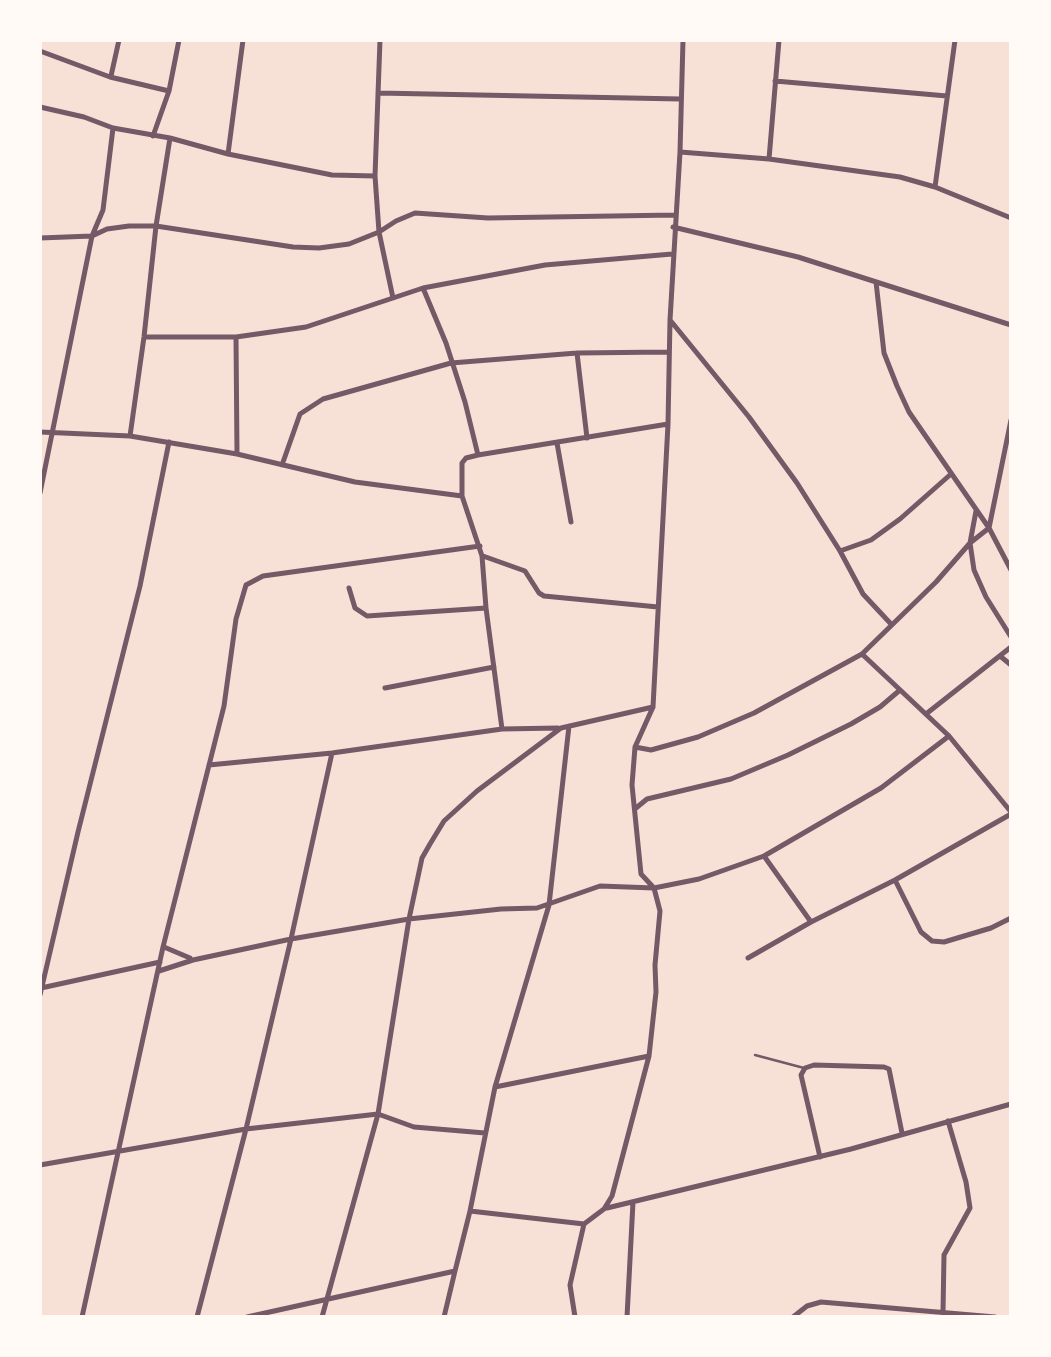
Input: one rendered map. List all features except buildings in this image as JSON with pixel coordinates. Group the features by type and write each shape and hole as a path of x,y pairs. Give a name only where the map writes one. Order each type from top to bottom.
{"street":[{"path":"110,77 119,40"},
{"path":"152,136 169,91 179,40"},
{"path":"228,154 242,40"},
{"path":"380,40 376,176 380,232 394,298"},
{"path":"575,1317 570,1285 584,1224 604,1209 612,1196 649,1056 660,911 654,888 641,874 632,784 634,747 653,707 683,40"},
{"path":"769,158 779,40"},
{"path":"935,188 955,40"},
{"path":"40,51 110,77 169,91"},
{"path":"775,81 947,96"},
{"path":"378,94 680,99"},
{"path":"40,107 228,154 332,175 376,176"},
{"path":"40,493 92,236 102,210 113,128"},
{"path":"130,436 170,138"},
{"path":"680,152 769,158 900,177 1011,218"},
{"path":"40,238 92,236 107,229 156,226 319,248 349,244 415,213 488,218 675,215"},
{"path":"674,228 798,257 1011,325"},
{"path":"144,336 236,336 306,327 423,288 545,265 672,254"},
{"path":"876,282 884,352 896,386 909,412 989,528 1011,570"},
{"path":"423,288 446,342 478,455"},
{"path":"670,320 788,470 863,594 891,624"},
{"path":"236,336 237,454"},
{"path":"282,465 300,414 323,399 452,363 577,353 668,352"},
{"path":"577,353 587,438"},
{"path":"634,747 651,750 712,731 754,713 862,654 989,528 1011,420"},
{"path":"502,729 482,556 462,496 462,463 478,455 668,424"},
{"path":"40,432 130,436 237,454 355,482 462,496"},
{"path":"160,962 40,990 140,586 169,442"},
{"path":"556,442 571,522"},
{"path":"840,551 871,540 951,474"},
{"path":"976,512 970,543 974,570 986,598 1011,637"},
{"path":"82,1317 163,947 224,706 236,619 246,585 263,576 480,546"},
{"path":"482,556 526,571 544,596 658,607"},
{"path":"349,588 354,608 368,616 486,608"},
{"path":"926,714 1011,647"},
{"path":"748,958 1011,813 949,736 862,654"},
{"path":"1000,656 1011,666"},
{"path":"385,688 494,667"},
{"path":"636,808 647,799 731,779 788,754 851,724 900,690"},
{"path":"208,765 332,753 502,729 560,728 653,707"},
{"path":"444,1317 495,1087 550,905 569,726"},
{"path":"322,1317 378,1114 422,858 444,821 477,790 560,728"},
{"path":"158,971 291,939 409,920 550,905 600,886 654,888 699,879 764,856 881,788 949,736"},
{"path":"196,1317 246,1129 332,753"},
{"path":"764,856 810,922"},
{"path":"895,880 921,932 932,941 944,942 1011,918"},
{"path":"163,947 193,960"},
{"path":"495,1087 649,1056"},
{"path":"820,1157 802,1081 805,1068 888,1069 902,1134"},
{"path":"604,1209 820,1157 1011,1104"},
{"path":"40,1166 246,1129 378,1114 414,1128 486,1133"},
{"path":"947,1314 944,1256 970,1208 948,1121"},
{"path":"627,1317 633,1202"},
{"path":"470,1211 584,1224"},
{"path":"247,1317 456,1272"},
{"path":"793,1317 807,1306 821,1302 995,1317"}],"lane":[{"path":"755,1055 805,1068"}]}
